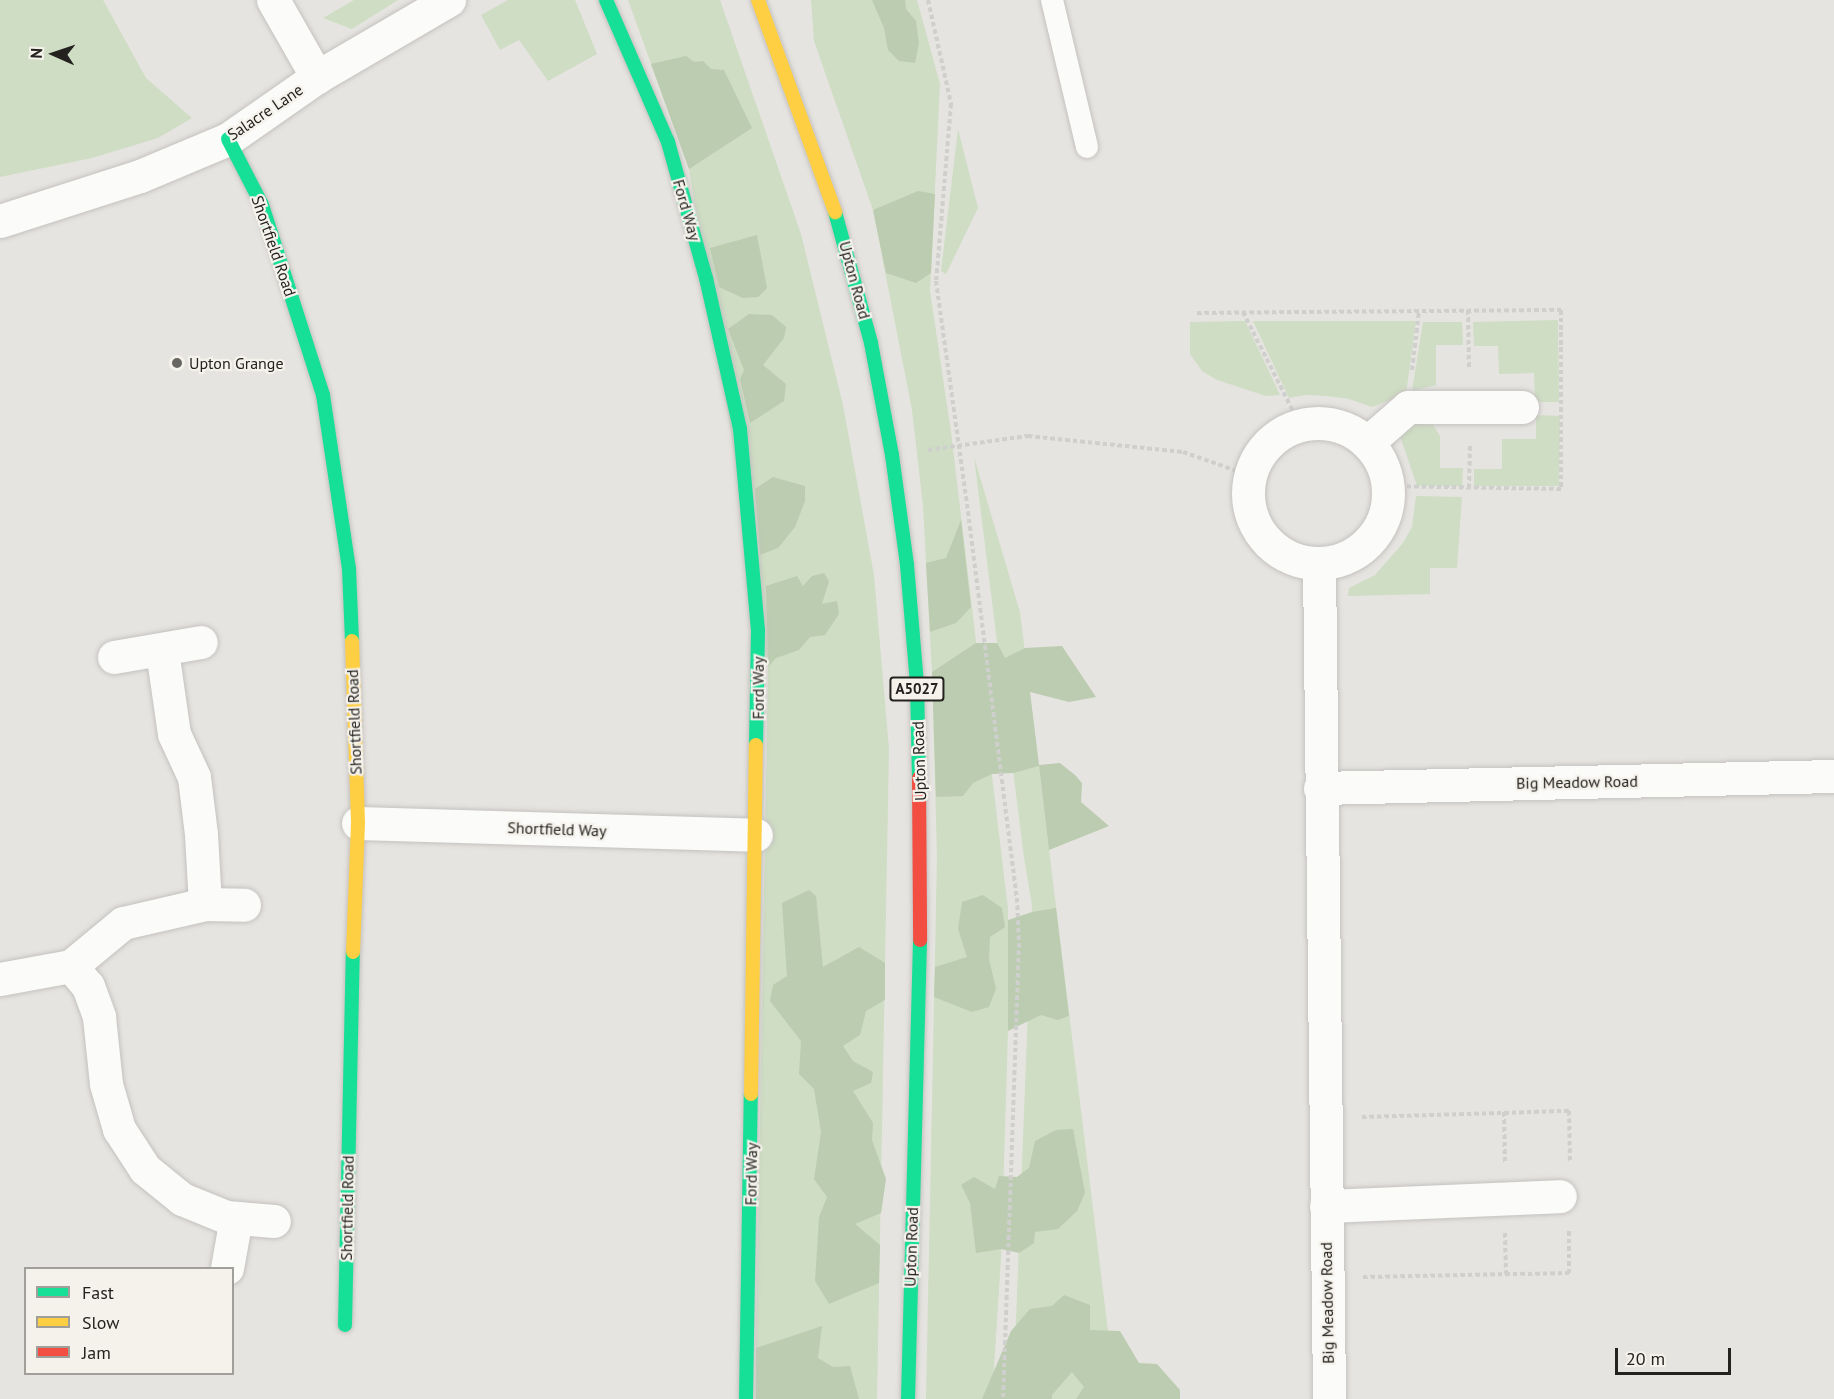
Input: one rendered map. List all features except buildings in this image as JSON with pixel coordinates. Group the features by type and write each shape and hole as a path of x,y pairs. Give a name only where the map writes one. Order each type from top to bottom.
{"street":[{"path":"273,0 317,77"},
{"name":"Salacre Lane","path":"0,221 140,176 228,139 317,77 448,0"},
{"name":"Ford Way","path":"606,0 668,142 706,278 740,429 758,630 746,1399"},
{"name":"Upton Road","path":"759,0 841,228 871,343 892,455 908,565 917,683 921,841 920,981 910,1255 908,1399"},
{"name":"Shortfield Road","path":"228,139 262,205 323,394 349,569 358,824 349,1057 345,1325"},
{"path":"1368,442 1408,407 1522,407"},
{"path":"1318,421 1346,427 1368,442 1383,464 1389,492 1383,521 1369,543 1349,557 1319,564 1291,559 1268,543 1253,522 1247,492 1250,475 1268,442 1290,427 1300,425 1318,421"},
{"name":"Big Meadow Road","path":"1319,564 1329,1399"},
{"path":"114,657 162,651 201,642"},
{"path":"162,651 174,734 194,777 201,834 205,904"},
{"name":"Big Meadow Road","path":"1320,788 1834,776"},
{"name":"Shortfield Way","path":"358,824 756,835"},
{"path":"0,979 70,966 123,923 205,904 244,905"},
{"path":"70,966 88,986 99,1017 106,1084 119,1129 145,1169 182,1199 226,1217 274,1221"},
{"path":"1326,1206 1560,1196"},
{"path":"227,1267 236,1218"}],"lane":[{"path":"1052,0 1087,147"}],"path":[{"path":"928,0 951,104 936,281 1017,898 1019,943 1003,1399"},
{"path":"1408,407 1419,311"},
{"path":"1243,312 1300,425"},
{"path":"892,455 1028,436 1183,452 1250,475"}],"green space":[{"path":"0,0 103,0 146,78 192,118 158,138 92,158 0,177"},
{"path":"354,0 398,0 352,29 323,18"},
{"path":"508,0 575,0 597,54 548,81 519,40 500,50 481,15"},
{"path":"628,0 720,0 801,234 843,405 874,575 889,749 877,1399 755,1399 768,667 689,169"},
{"path":"811,0 917,0 940,84 930,291 951,432 1008,909 1008,1031 1001,1258 992,1399 926,1399 937,856 932,672 923,506 912,410 873,210 814,41"},
{"path":"872,0 905,0 906,9 916,21 919,43 915,63 899,61 888,50 884,28"},
{"path":"686,56 694,62 703,61 711,69 724,70 752,128 689,169 651,64"},
{"path":"958,129 978,208 946,274 941,271"},
{"path":"918,191 935,194 931,273 916,283 886,273 873,210"},
{"path":"757,235 767,288 758,297 743,298 719,287 710,248"},
{"path":"749,314 772,315 786,327 784,338 763,365 786,384 784,401 750,423 740,379 744,370 728,329"},
{"path":"1558,320 1559,402 1535,402 1534,373 1499,374 1498,346 1474,346 1473,322"},
{"path":"1245,321 1280,395 1266,396 1217,380 1202,371 1190,354 1190,322"},
{"path":"1253,321 1416,321 1406,394 1372,407 1349,399 1327,396 1306,395 1289,398"},
{"path":"1423,322 1462,322 1463,345 1436,345 1436,385 1412,391"},
{"path":"1536,415 1560,416 1559,486 1474,486 1474,469 1502,469 1502,439 1536,439"},
{"path":"1419,422 1432,423 1440,436 1440,468 1463,468 1462,486 1417,486 1400,436 1408,426"},
{"path":"974,457 1020,612 1113,1372 1108,1399 1013,1399 1032,905 1024,858"},
{"path":"773,477 805,486 805,501 795,527 778,548 760,555 755,489"},
{"path":"1416,496 1462,497 1457,568 1430,568 1430,594 1348,596 1349,588 1375,575 1403,543 1412,527"},
{"path":"961,520 971,607 956,623 930,632 926,563 946,558"},
{"path":"824,573 829,581 822,604 837,601 839,614 825,635 810,637 799,650 776,658 768,667 766,586 797,576 803,586 812,576"},
{"path":"976,643 997,643 1005,658 1025,648 1062,646 1096,697 1069,702 1030,692 1039,765 1060,763 1075,775 1082,783 1081,802 1109,826 1049,850 1039,766 1013,773 992,774 973,783 963,796 936,797 932,672"},
{"path":"809,890 816,896 823,967 859,947 885,963 885,1000 866,1011 860,1035 843,1046 853,1061 873,1072 871,1083 853,1091 873,1123 872,1140 886,1179 881,1213 855,1224 880,1245 879,1283 829,1304 815,1281 819,1217 827,1197 814,1179 821,1132 814,1089 799,1074 801,1041 770,1001 773,985 787,976 782,903"},
{"path":"983,895 1002,908 1005,927 990,937 989,959 996,989 989,1007 972,1012 934,997 935,967 967,957 958,929 962,902"},
{"path":"1056,908 1069,1016 1058,1020 1041,1015 1008,1031 1008,920 1032,912"},
{"path":"1073,1129 1085,1193 1077,1211 1058,1229 1035,1232 1034,1243 1019,1253 1001,1249 976,1253 970,1203 961,1185 974,1177 995,1189 999,1176 1017,1177 1029,1168 1035,1141 1056,1130"},
{"path":"1064,1295 1090,1305 1090,1330 1120,1331 1139,1363 1157,1364 1180,1390 1180,1399 1076,1399 1084,1387 1072,1372 1052,1395 1052,1399 982,1399 1011,1331 1030,1309 1052,1306"},
{"path":"822,1326 818,1358 833,1367 850,1366 859,1399 756,1399 756,1348"}],"traffic: fast":[{"path":"606,0 668,142 706,278 740,429 758,630 756,745"},
{"path":"228,139 262,205 323,395 349,569 352,641"},
{"path":"835,212 871,343 892,455 907,565 917,683 919,778"},
{"path":"908,1399 920,940"},
{"path":"345,1325 353,952"},
{"path":"746,1399 751,1094"}],"traffic: slow":[{"path":"758,0 835,212"},
{"path":"352,641 358,823 353,952"},
{"path":"751,1094 756,745"}],"traffic: jam":[{"path":"919,778 920,940"}],"place":[{"name":"Upton Grange","path":"177,363"}]}
